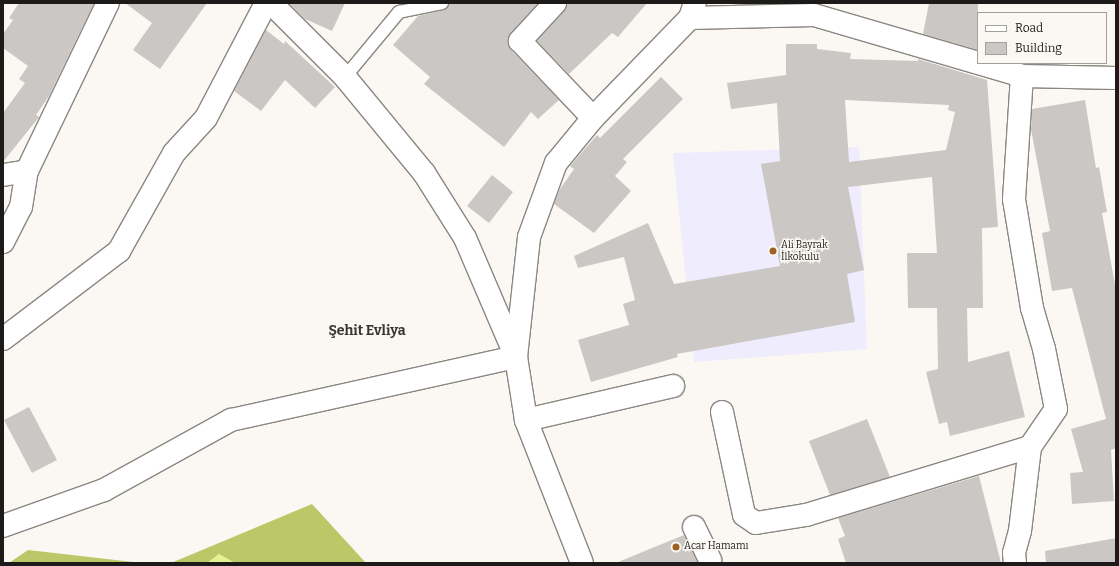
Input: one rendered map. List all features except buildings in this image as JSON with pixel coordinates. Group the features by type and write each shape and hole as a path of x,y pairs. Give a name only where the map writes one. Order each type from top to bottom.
{"street":[{"path":"3,242 21,207 27,171 108,3"},
{"path":"3,339 119,251 174,153 206,118 266,3"},
{"path":"271,3 345,77 424,173 465,238 516,357 526,420 582,563"},
{"path":"556,3 520,41 593,118"},
{"path":"516,357 529,237 556,163 593,118 692,11 815,9 977,61"},
{"path":"985,64 1022,76 1116,78"},
{"path":"1016,563 1014,553 1020,531 1030,447 1056,409 1044,349 1032,308 1014,199 1022,76"},
{"path":"3,175 27,171"},
{"path":"3,526 104,490 231,420 516,357"},
{"path":"526,420 673,386"},
{"path":"722,412 744,515 756,523 806,515 1030,447"},
{"path":"694,527 710,560"}],"lane":[{"path":"345,77 399,12 442,3"}],"shaded area":[{"name":"Ali Bayrak İlkokulu","path":"859,147 867,349 694,362 673,153"}],"green space":[{"path":"312,504 366,563 235,563 219,554 207,563 171,563"},
{"path":"28,550 142,563 9,563"},
{"path":"219,554 235,563 207,563"}],"place":[{"name":"Ali Bayrak İlkokulu","path":"773,251"},
{"name":"Acar Hamamı","path":"676,547"}],"district":[{"name":"Şehit Evliya","path":"367,331"}]}
